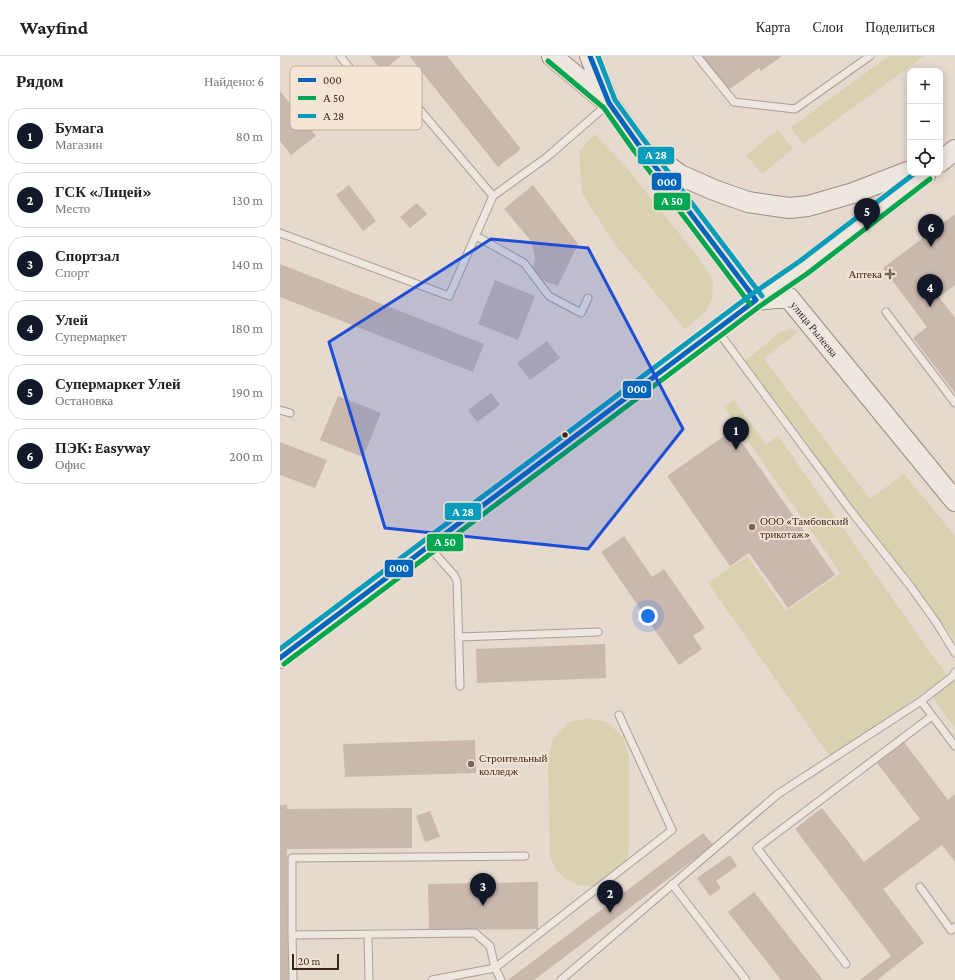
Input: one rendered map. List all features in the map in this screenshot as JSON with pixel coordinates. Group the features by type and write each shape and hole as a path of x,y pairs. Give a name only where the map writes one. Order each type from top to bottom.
{"main road":[{"path":"552,56 609,103"},
{"path":"590,56 609,103 638,144 756,300"},
{"path":"638,144 680,175 714,190 748,202 789,208 808,206 853,193 907,172"},
{"path":"280,658 717,329 804,267 922,176"},
{"name":"улица Рылеева","path":"756,300 789,298 954,498"}],"lane":[{"path":"340,56 348,66"},
{"path":"696,56 734,102 795,109 870,56"},
{"path":"280,233 449,296 493,196 547,158 609,103"},
{"path":"422,112 493,196"},
{"path":"476,236 524,263 549,296 581,313 588,298"},
{"path":"886,312 955,403"},
{"path":"717,329 851,511 911,587 936,622 955,653"},
{"path":"280,410 290,413"},
{"path":"429,546 456,578 460,686"},
{"path":"458,637 598,632"},
{"path":"561,980 778,794 921,701 952,677 955,672"},
{"path":"921,701 955,746"},
{"path":"432,980 495,968 672,830 619,715"},
{"path":"846,964 757,848 932,716"},
{"path":"293,980 292,858 525,856"},
{"path":"672,884 746,980"},
{"path":"920,888 951,930 955,927"},
{"path":"292,935 475,933 490,946 495,968 501,980"},
{"path":"368,934 369,980"}],"highlighted area":[{"path":"491,239 588,248 683,429 588,549 385,528 329,342"}],"shaded area":[{"path":"889,56 924,56 803,144 791,127"},
{"path":"778,130 793,149 762,174 746,155"},
{"path":"595,134 625,166 697,256 713,279 712,299 705,312 685,329 614,243 582,193 579,151"},
{"path":"792,328 797,333 764,359 870,499 904,474 955,536 955,641 911,580 835,483 805,440 745,361 779,333"},
{"path":"734,400 766,445 778,436 947,676 831,758 708,583 747,556 786,611 841,573 724,407"},
{"path":"955,680 955,728 932,696"},
{"path":"588,718 608,723 623,737 629,757 629,852 625,865 605,883 592,886 578,885 566,879 556,870 550,857 548,757 554,737 568,723"}],"building":[{"path":"370,56 401,56 388,66 378,66"},
{"path":"447,56 521,149 498,167 422,72 422,66 417,66 410,57"},
{"path":"694,56 781,57 761,71 759,68 730,89 729,93 720,92 721,88"},
{"path":"280,91 290,104 290,130 311,130 316,136 291,155 280,141"},
{"path":"349,185 376,221 363,231 336,195"},
{"path":"533,185 578,244 558,286 530,276 535,259 532,242 504,209"},
{"path":"417,203 427,214 410,228 400,217"},
{"path":"955,214 955,285 939,297 955,318 955,393 913,338 927,327 883,268"},
{"path":"280,264 484,344 473,372 280,297"},
{"path":"495,280 535,296 518,340 478,324"},
{"path":"547,341 560,358 530,380 517,363"},
{"path":"491,393 500,405 477,422 468,410"},
{"path":"338,396 381,413 363,457 320,440"},
{"name":"ООО «Тамбовский трикотаж»","path":"733,430 835,575 788,608 749,553 730,566 667,476"},
{"path":"280,442 327,460 315,488 280,475"},
{"path":"624,536 652,577 664,569 705,628 693,636 702,649 679,665 601,552"},
{"path":"605,644 606,678 477,683 476,649"},
{"path":"475,740 476,773 345,777 343,744"},
{"path":"904,742 948,800 955,794 955,862 942,845 883,889 924,943 877,980 860,980 891,956 795,829 822,808 864,862 920,819 877,763"},
{"path":"280,805 287,805 287,809 412,808 412,848 287,849 288,980 280,980"},
{"path":"430,811 440,837 425,842 416,816"},
{"path":"703,833 713,845 534,980 508,980"},
{"path":"730,855 737,866 716,881 721,888 710,896 697,878"},
{"path":"538,882 538,929 429,930 428,884"},
{"path":"754,892 823,980 781,980 728,912"}],"transit line":[{"name":"000","path":"590,56 609,103 638,144 756,300"},
{"path":"598,56 615,100 762,296"},
{"path":"548,61 604,108 632,148 750,304"},
{"path":"280,649 752,294 800,261 911,176"},
{"path":"284,664 760,306 808,273 930,179"},
{"name":"000","path":"280,658 756,300"}],"place":[{"name":"Супермаркет Улей","path":"867,231"},
{"name":"ПЭК: Easyway","path":"931,247"},
{"name":"Аптека","path":"890,274"},
{"name":"Улей","path":"930,307"},
{"name":"Бумага","path":"736,450"},
{"name":"ООО «Тамбовский трикотаж»","path":"752,527"},
{"name":"Строительный колледж","path":"471,764"},
{"name":"Спортзал","path":"483,906"},
{"name":"ГСК «Лицей»","path":"610,913"}]}
